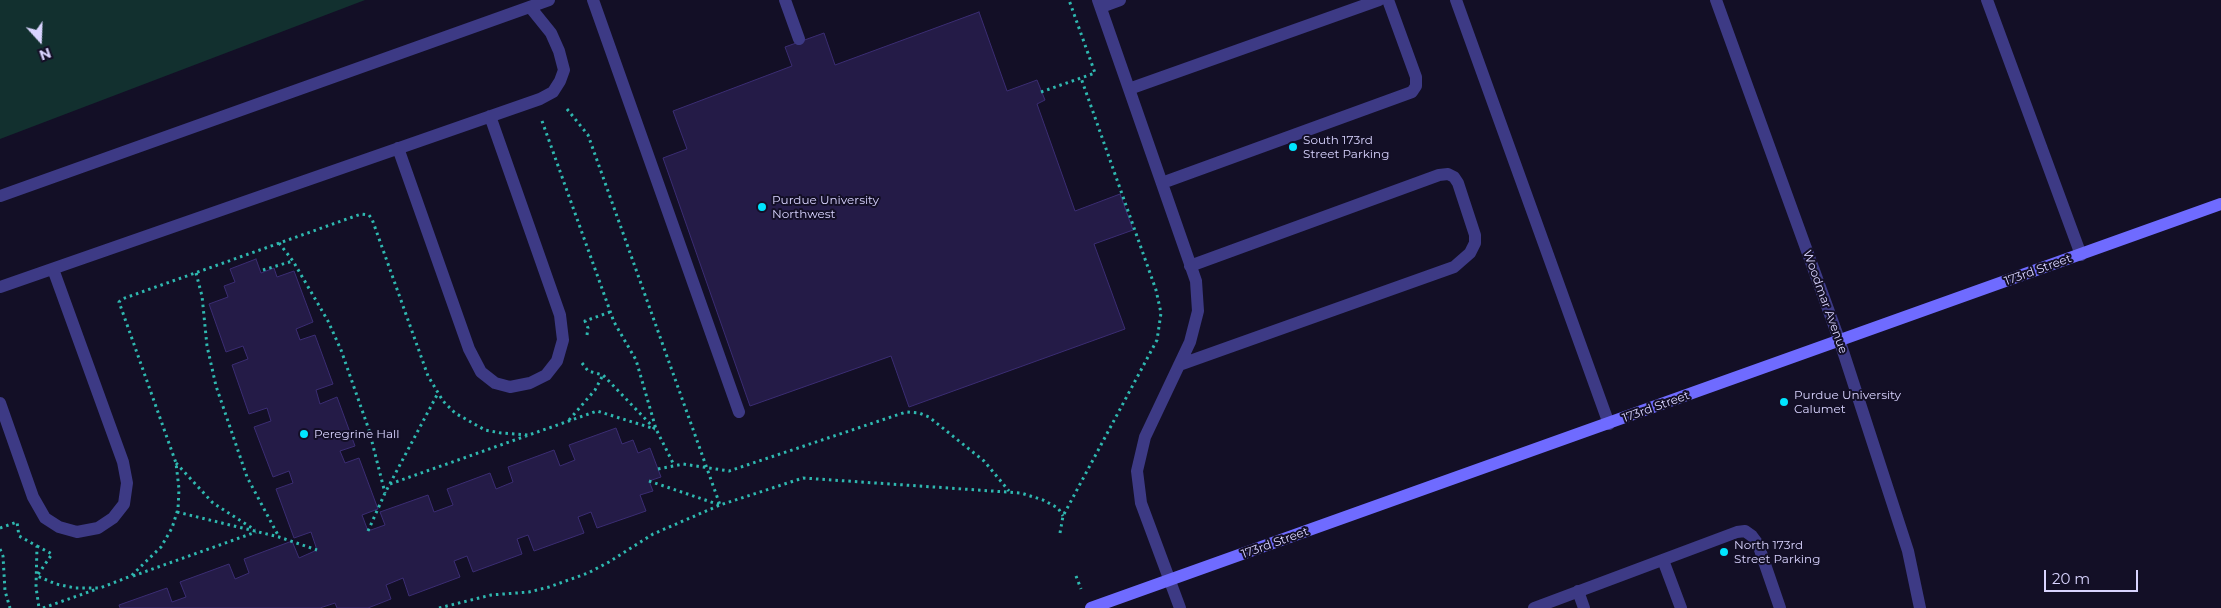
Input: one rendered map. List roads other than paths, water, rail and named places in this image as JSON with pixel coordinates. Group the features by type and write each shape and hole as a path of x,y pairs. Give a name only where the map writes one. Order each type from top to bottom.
{"street":[{"path":"0,196 550,0"},
{"path":"594,0 739,412"},
{"path":"785,0 799,39"},
{"path":"1120,0 1099,3 1196,282 1198,311 1190,342 1145,437 1136,471 1141,503 1180,608"},
{"path":"1129,89 1379,0"},
{"path":"1162,183 1412,92 1416,86 1416,78 1388,0"},
{"path":"1456,0 1609,424"},
{"name":"Woodmar Avenue","path":"1716,0 1840,342 1908,551 1920,608"},
{"path":"1987,0 2081,255"},
{"path":"0,287 535,101 553,92 560,82 564,70 559,50 551,33 530,7"},
{"path":"398,148 469,349 481,372 495,383 510,387 530,383 546,375 557,361 563,340 560,315 490,116"},
{"path":"1179,365 1454,266 1470,253 1475,243 1475,235 1458,184 1448,174 1439,175 1190,266"},
{"name":"173rd Street","path":"1091,608 1840,342 2221,204"},
{"path":"0,403 33,497 45,518 59,527 77,532 98,528 113,518 124,504 127,483 123,462 53,269"},
{"path":"1534,608 1736,532 1745,531 1758,544 1780,608"},
{"path":"1664,560 1681,608"},
{"path":"1578,591 1584,608"}],"place":[{"name":"South 173rd Street Parking","path":"1293,147"},
{"name":"Purdue University Northwest","path":"762,207"},
{"name":"Purdue University Calumet","path":"1784,402"},
{"name":"Peregrine Hall","path":"304,434"},
{"name":"North 173rd Street Parking","path":"1724,552"}]}
